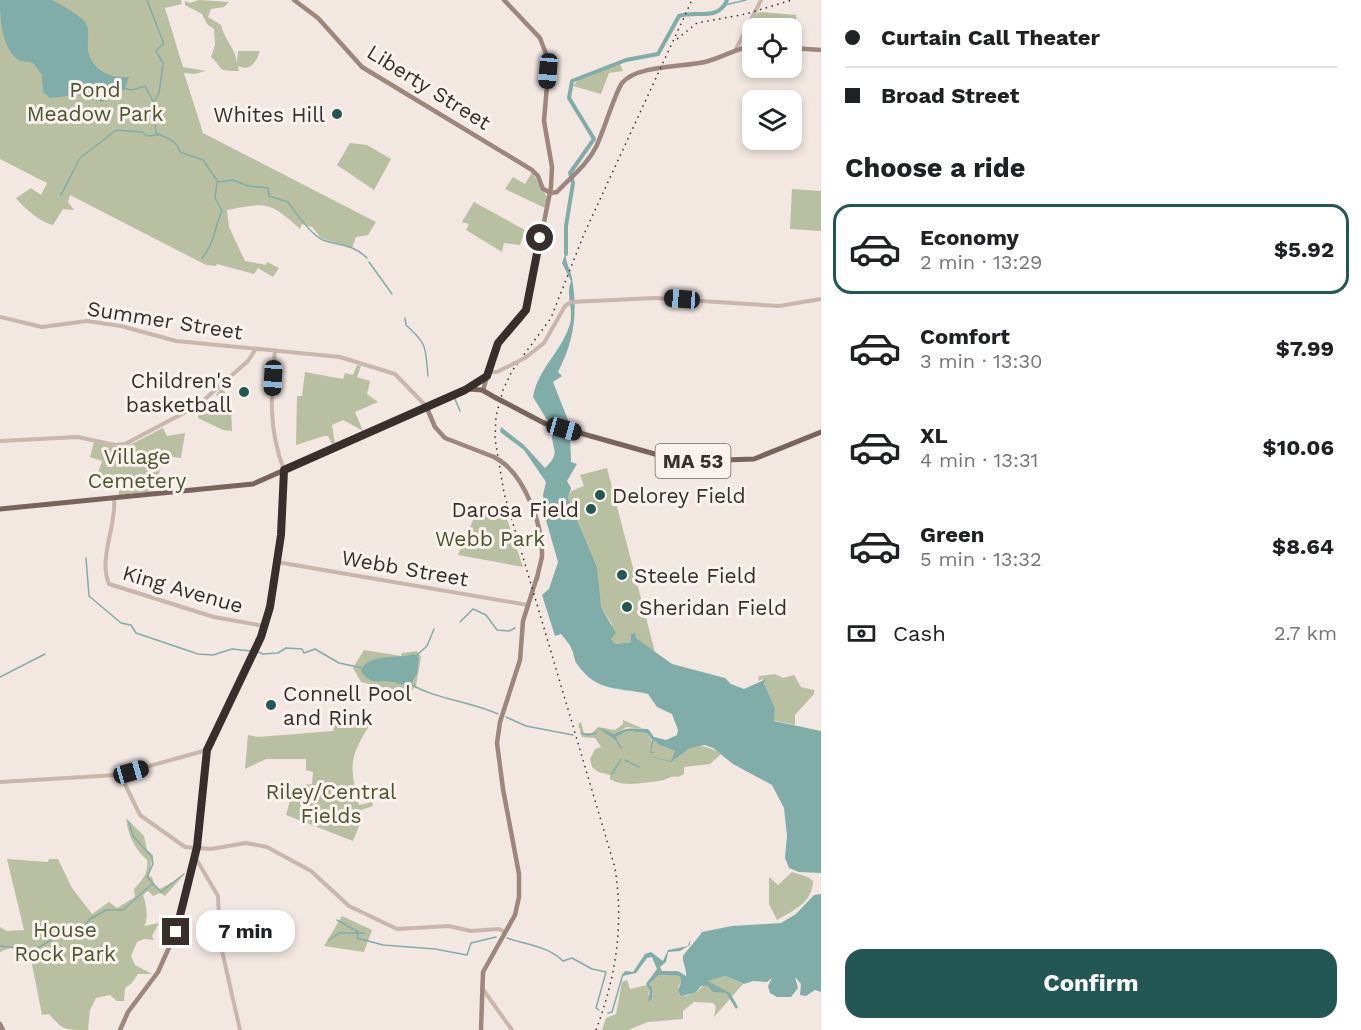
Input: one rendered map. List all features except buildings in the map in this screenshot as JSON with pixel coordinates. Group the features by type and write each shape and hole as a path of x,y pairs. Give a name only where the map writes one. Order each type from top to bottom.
{"main road":[{"name":"Liberty Street","path":"294,0 318,18 362,68 532,170 538,176 543,189 551,193"},
{"path":"465,390 483,390 498,343 521,319 527,308 551,193 552,169 544,118 548,56 540,38 504,0"},
{"path":"551,193 557,192 595,150 620,87 628,78 645,71 707,61 742,48"},
{"path":"802,49 821,50"},
{"path":"0,509 253,484 465,390 489,374"},
{"name":"MA 53","path":"483,390 536,420 662,456 711,462 755,459 821,432"},
{"path":"431,417 432,409 440,400"},
{"path":"426,406 435,427 445,438 497,459 517,475 527,493 541,544 537,577 521,627 520,660 498,739 501,780 520,880 517,911 483,972 481,1030"},
{"path":"120,1030 128,1012 158,972 172,945 195,853 207,750 264,626 277,562 284,470"},
{"path":"0,1024 3,1030"}],"street":[{"path":"736,49 761,0"},
{"path":"489,374 525,358 545,341 568,303 655,298 778,306 821,299"},
{"name":"Summer Street","path":"0,318 39,326 87,321 176,341 340,357 388,371 398,377 426,406"},
{"path":"0,441 78,437 115,445 125,444 197,406 248,361 255,350"},
{"path":"275,350 272,429 275,447 284,470"},
{"name":"King Avenue","path":"114,498 115,518 107,548 109,584 214,617 264,626"},
{"name":"Webb Street","path":"277,562 528,605"},
{"path":"0,782 120,774 207,750"},
{"path":"120,774 134,806 143,818 175,842 195,853 218,896 220,942 240,1030"},
{"path":"195,853 246,843 267,847 311,871 350,906 397,929 414,930 449,926 471,931 499,929 505,932"},
{"path":"481,987 512,1030"}],"green space":[{"name":"Pond Meadow Park","path":"0,0 181,0 182,4 165,8 183,67 206,71 194,74 184,73 203,133 376,222 368,235 356,237 352,248 321,238 312,227 302,224 300,229 282,214 267,206 227,210 229,227 245,261 266,265 267,262 279,268 273,277 258,268 254,274 217,264 216,266 206,265 70,195 68,202 74,210 63,209 53,225 43,221 16,198 31,188 41,195 47,183 0,159"},
{"path":"199,0 229,2 224,7 211,9 208,17 221,25 237,63 238,51 260,51 250,67 238,66 239,71 227,71 211,57 215,45 214,29 207,24 202,14 185,5 185,1 190,3"},
{"path":"757,13 796,15 796,18 755,18"},
{"path":"620,64 623,71 609,73 601,94 573,86 579,79"},
{"path":"350,143 367,145 391,159 374,190 337,165"},
{"path":"532,172 547,197 545,208 505,189 513,177 525,184"},
{"path":"792,189 821,191 821,231 790,229"},
{"path":"474,202 525,230 520,245 504,243 502,252 466,230 469,224 462,222"},
{"path":"357,365 361,366 357,377 370,381 367,394 378,402 355,412 363,431 343,420 332,425 335,443 332,444 328,436 324,436 296,445 297,396 302,396 305,372 343,379 345,373 353,375"},
{"path":"222,388 230,403 232,431 223,430 198,418 199,408 209,400 221,410 227,408 216,394"},
{"name":"Village Cemetery","path":"163,428 167,436 185,433 181,458 164,456 154,491 119,495 119,484 105,484 106,479 97,476 102,461 90,457 94,442 123,446"},
{"path":"607,468 655,652 631,636 631,642 616,644 611,639 612,624 601,607 598,593 597,567 568,498 571,491 584,486 580,475"},
{"name":"Webb Park","path":"477,511 505,513 523,567 458,555"},
{"path":"364,650 401,656 402,653 417,651 421,657 416,686 408,694 361,682 353,668"},
{"path":"775,674 783,678 794,675 801,687 814,690 814,694 795,715 795,725 772,720 775,712 763,679 758,681 759,676"},
{"name":"Riley/Central Fields","path":"338,712 372,722 355,753 353,770 359,805 372,802 373,806 361,810 363,816 353,841 286,815 294,786 312,784 313,772 306,770 306,759 266,759 245,769 248,735 258,737 333,731"},
{"path":"623,720 644,729 627,727 615,734 608,732 616,740 616,736 627,731 647,733 652,742 654,740 659,745 675,751 674,760 684,750 696,746 715,750 721,754 710,764 684,767 684,774 678,777 634,784 616,782 610,779 610,775 598,772 592,767 590,759 595,749 601,747 595,738 582,737 578,724 581,722 584,733 592,733 598,727 615,730 623,724"},
{"name":"House Rock Park","path":"126,818 144,836 147,850 153,855 149,876 152,877 155,886 160,889 183,876 165,896 160,893 153,896 148,891 143,895 147,915 144,926 159,923 152,936 154,940 144,939 137,942 131,956 135,965 152,974 138,974 125,988 124,1001 117,1001 110,995 96,998 90,1010 88,1030 69,1029 61,1026 49,1014 42,1015 29,949 10,948 0,952 0,927 7,931 24,930 7,859 48,862 49,859 58,859 72,888 92,914 109,902 117,908 135,897 134,889 147,869 147,860 132,841"},
{"path":"792,872 813,881 810,895 801,905 777,920 769,904 769,877 778,885"},
{"path":"342,916 372,930 364,952 324,946"},
{"path":"659,975 680,976 681,983 678,987 685,996 695,993 710,980 725,976 743,984 714,1017 716,1006 713,1003 694,1002 683,1011 683,1019 648,1022 628,1030 602,1030 606,1018 616,1014 622,982 627,980 630,989 647,985 650,990 648,995 651,995 652,987 649,984"}],"water":[{"path":"0,0 51,0 80,17 87,26 88,50 93,63 109,75 129,77 124,91 120,88 103,102 77,95 50,98 43,92 42,75 34,64 17,59 8,47 1,23"},
{"path":"566,252 574,291 573,327 568,349 558,372 562,376 553,382 568,420 568,427 563,426 564,432 570,434 571,462 577,464 567,481 571,488 568,498 597,567 601,607 616,633 611,639 616,644 631,642 631,634 635,633 636,638 672,664 725,678 731,684 744,689 766,679 764,683 775,709 774,721 821,731 821,873 799,872 789,868 785,858 787,836 784,808 772,785 733,764 713,748 705,745 690,748 671,762 644,755 671,761 675,751 659,745 654,740 651,751 655,753 650,753 652,740 647,733 627,731 616,737 618,743 600,729 595,735 600,728 614,734 634,728 648,729 654,737 666,740 677,735 678,730 672,714 657,707 648,694 609,687 592,680 577,664 570,646 561,634 555,636 542,595 549,589 558,562 546,520 543,495 546,482 524,450 500,432 501,427 524,445 545,468 553,458 552,432 556,430 556,423 547,420 533,397 539,378 560,345 571,321 569,287 571,281 562,263"},
{"path":"414,654 419,658 417,673 410,686 388,681 372,681 361,672 364,666 375,659"},
{"path":"821,894 821,992 815,990 806,996 800,995 801,984 795,977 798,988 791,997 777,997 770,993 768,986 772,978 767,982 753,981 744,984 725,976 708,981 730,993 738,1007 736,1009 726,993 713,992 708,986 701,986 695,993 681,996 678,990 681,983 680,976 659,975 649,984 652,987 652,998 648,1002 650,990 646,984 657,969 652,957 647,958 636,973 622,976 625,971 633,972 645,954 651,952 663,961 668,950 688,946 690,940 690,945 680,951 668,952 666,962 660,967 662,971 678,971 686,976 683,956 702,932 732,926 781,923 796,914 814,895"}],"waterway":[{"path":"147,0 164,43 156,51 163,63"},
{"path":"566,254 566,226 573,183 570,173 594,139 569,98 572,81 626,60 658,54 679,16 712,13 723,7 727,0"},
{"path":"725,5 746,0"},
{"path":"154,102 159,93 163,65"},
{"path":"123,88 132,90 145,86 153,101 156,133 174,142 180,152 203,160 218,182 233,180 248,186 268,188 269,196 288,202 318,237 351,248 367,258"},
{"path":"61,195 80,158 116,130 142,132 147,136 158,135"},
{"path":"202,258 212,241 222,211 215,198 217,183"},
{"path":"369,262 392,294"},
{"path":"405,318 406,325 424,347 428,376"},
{"path":"455,399 460,411"},
{"path":"86,558 89,596 121,623 131,625 136,633 198,654 213,655 232,649 251,651"},
{"path":"460,622 473,609 486,615 497,630 509,631 515,628"},
{"path":"416,656 427,646 434,629"},
{"path":"256,651 263,654 278,653 286,648 302,649 304,653 315,649 339,663 363,668"},
{"path":"0,677 45,654"},
{"path":"412,685 433,694 498,714"},
{"path":"506,717 526,726 573,735"},
{"path":"581,733 588,735 596,733"},
{"path":"618,743 621,748"},
{"path":"612,774 621,759"},
{"path":"625,760 639,767"},
{"path":"129,822 133,836 152,857 153,864 147,877 161,892 184,874"},
{"path":"0,946 34,950 72,928 83,927 90,919 106,910 123,910 152,884"},
{"path":"337,920 358,932 357,938 383,945 435,949 467,955 471,943 496,937"},
{"path":"329,940 339,933 365,933"},
{"path":"507,938 544,949 563,961 572,958 592,969 606,972 596,1008 599,1010"},
{"path":"608,1013 612,1012 623,974"}],"railway":[{"path":"596,1030 609,990 616,950 619,910 615,868 504,493 495,439 496,416 503,390 512,371 551,318 584,234 692,0"},
{"path":"677,39 697,23 746,14 792,0"}],"place":[{"name":"Whites Hill","path":"337,114"},
{"name":"Children's basketball","path":"244,392"},
{"name":"Delorey Field","path":"600,495"},
{"name":"Darosa Field","path":"591,509"},
{"name":"Steele Field","path":"622,575"},
{"name":"Sheridan Field","path":"627,607"},
{"name":"Connell Pool and Rink","path":"271,705"}],"route":[{"path":"176,932 197,847 207,750 261,637 270,607 281,535 284,470 465,390 486,378 490,372 498,343 521,319 526,310 540,238"}]}
